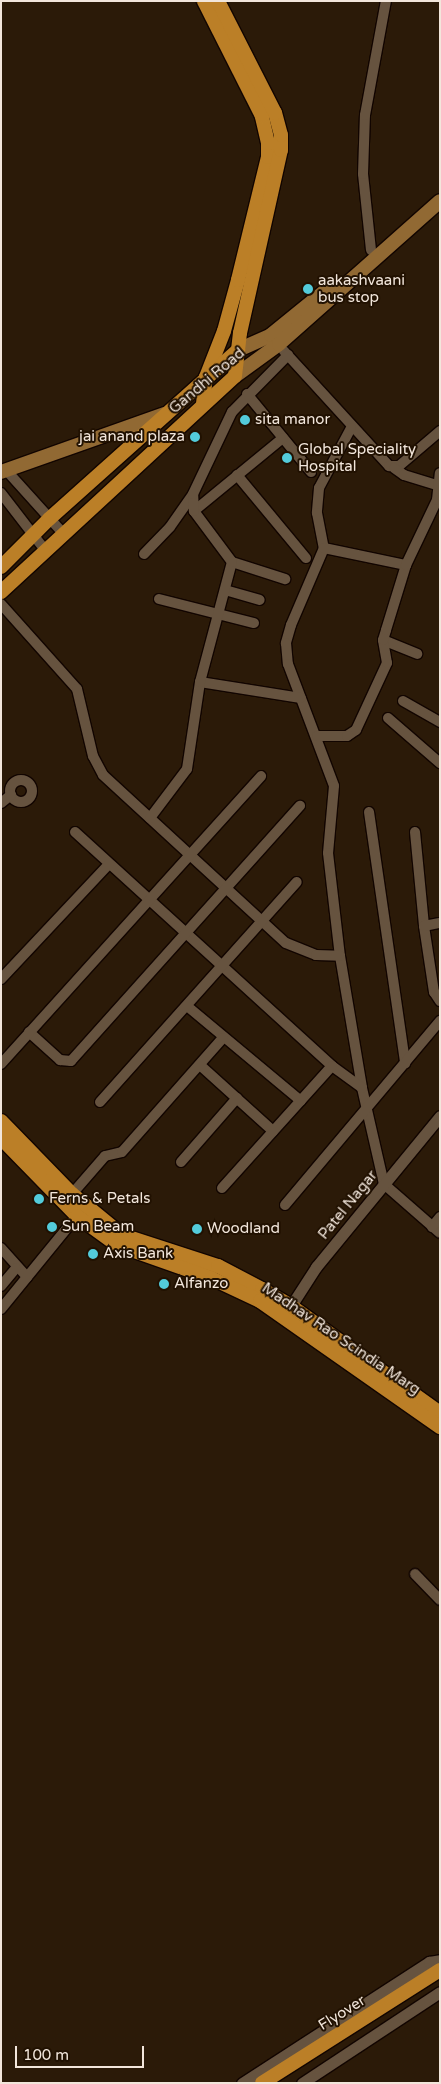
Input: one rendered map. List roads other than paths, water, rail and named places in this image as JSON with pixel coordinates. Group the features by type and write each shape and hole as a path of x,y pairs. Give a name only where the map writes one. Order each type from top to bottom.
{"main road":[{"path":"203,404 206,377 224,331 268,157 268,143 262,116 204,1"},
{"path":"218,1 275,113 281,135 281,150 234,376"},
{"name":"Gandhi Road","path":"238,350 272,335 440,189"},
{"name":"Gandhi Road","path":"1,592 234,376 283,350 440,201"},
{"path":"1,567 49,519 238,350"},
{"path":"4,471 165,414"},
{"name":"Madhav Rao Scindia Marg","path":"1,1121 72,1194 81,1211"},
{"name":"Madhav Rao Scindia Marg","path":"1,1138 117,1245 211,1278 288,1311 440,1413"},
{"name":"Madhav Rao Scindia Marg","path":"288,1311 440,1427"},
{"name":"Flyover","path":"262,2083 434,1974"}],"street":[{"path":"372,250 363,174 365,115 386,1"},
{"path":"144,554 170,526 193,494 219,436 248,394 283,350 351,428 385,463 404,476 438,491"},
{"path":"248,394 311,472"},
{"path":"351,428 319,488 317,513 324,548 286,643 291,677 302,698 317,736 334,786 328,853 340,956 362,1088 368,1107 384,1184 436,1230 440,1217"},
{"path":"394,468 439,434"},
{"path":"194,511 283,438"},
{"path":"4,471 63,533"},
{"path":"317,736 346,736 356,730 387,663 383,640 406,565 438,491 440,473"},
{"path":"237,476 306,558"},
{"path":"1,493 45,550"},
{"path":"193,494 194,511 232,562 285,578"},
{"path":"324,548 406,565"},
{"path":"150,818 187,769 200,682 232,562"},
{"path":"225,590 260,600"},
{"path":"159,599 254,623"},
{"path":"1,604 72,679 80,699 97,766 189,855 286,943 316,955 340,956"},
{"path":"383,640 417,654"},
{"path":"200,682 302,698"},
{"path":"403,701 440,722"},
{"path":"388,718 440,764"},
{"path":"1,1064 260,776"},
{"path":"1,803 10,795"},
{"path":"29,1032 60,1060 71,1061 184,932 300,806"},
{"path":"369,812 405,1063"},
{"path":"75,832 332,1066 362,1088"},
{"path":"415,832 424,926 434,992 440,1001"},
{"path":"1,979 109,864"},
{"path":"100,1102 223,967 297,882"},
{"path":"424,926 440,923"},
{"path":"187,1006 223,1038 301,1101"},
{"path":"286,1205 440,1021"},
{"path":"72,1194 105,1156 122,1152 201,1066 223,1038"},
{"path":"201,1066 273,1131"},
{"path":"222,1188 332,1066"},
{"path":"181,1162 237,1098"},
{"name":"Patel Nagar","path":"288,1311 316,1267 440,1116"},
{"path":"1,1309 81,1211"},
{"path":"1,1248 16,1268 27,1277"},
{"path":"1,1286 16,1268"},
{"path":"415,1574 440,1600"},
{"path":"242,2083 429,1962 440,1960"},
{"path":"302,2083 440,1993"}],"place":[{"name":"aakashvaani bus stop","path":"308,289"},
{"name":"sita manor","path":"245,420"},
{"name":"jai anand plaza","path":"195,437"},
{"name":"Global Speciality Hospital","path":"287,458"},
{"name":"Ferns & Petals","path":"39,1199"},
{"name":"Sun Beam","path":"52,1227"},
{"name":"Woodland","path":"197,1229"},
{"name":"Axis Bank","path":"93,1254"},
{"name":"Alfanzo","path":"164,1284"}]}
